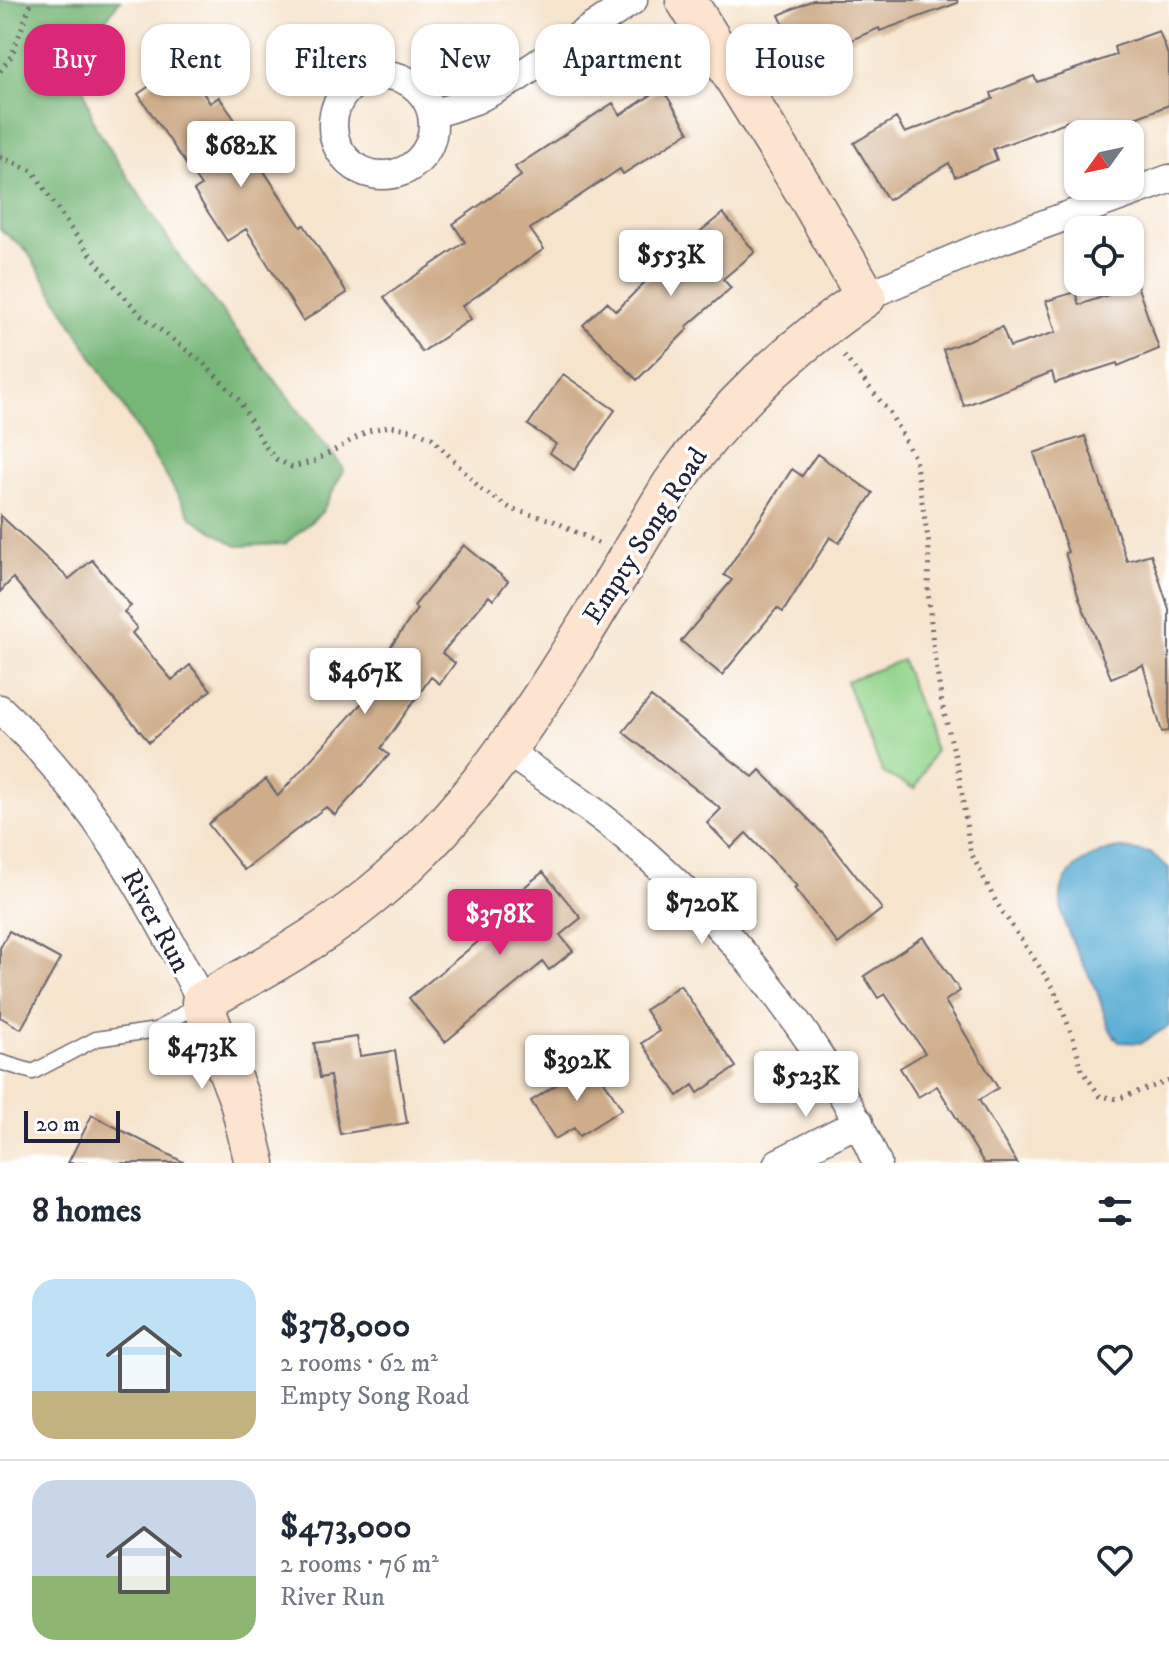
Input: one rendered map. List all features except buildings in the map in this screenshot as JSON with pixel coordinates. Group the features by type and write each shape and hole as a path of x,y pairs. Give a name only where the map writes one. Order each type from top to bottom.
{"street":[{"path":"433,114 475,100 515,79 633,0"},
{"path":"686,0 808,196 866,296"},
{"name":"Empty Song Road","path":"202,1002 328,929 374,894 455,814 507,751 681,472 729,411 777,364 822,326 866,296 984,246 1169,179"},
{"name":"River Run","path":"0,709 60,773 105,831 150,902 202,1002 240,1101 255,1163"},
{"path":"507,751 623,835 709,915 747,957 828,1066 859,1122 877,1163"},
{"path":"778,1163 859,1122"}],"lane":[{"path":"0,1062 33,1072 96,1039 157,1030 202,1002"}],"path":[{"path":"0,71 12,55 32,0"},
{"path":"0,157 33,171 68,225 115,286 141,315 203,363 239,400 264,445 276,459 292,467 315,461 368,431 390,426 414,430 432,438 482,490 513,510 552,520 583,534 625,561"},
{"path":"822,326 890,413 915,459 929,545 928,591 942,704 958,768 970,851 982,878 1053,987 1082,1070 1100,1096 1117,1099 1169,1081"}],"green space":[{"path":"0,0 120,0 102,24 24,24 24,96 86,96 95,126 181,259 344,469 322,512 285,544 237,546 192,518 27,251 0,229"},
{"path":"902,660 935,750 915,789 883,773 846,681"}],"water":[{"path":"1117,848 1150,853 1169,868 1169,1026 1141,1043 1119,1042 1110,1029 1095,987 1065,924 1061,905 1062,887 1071,872 1089,858"}]}
